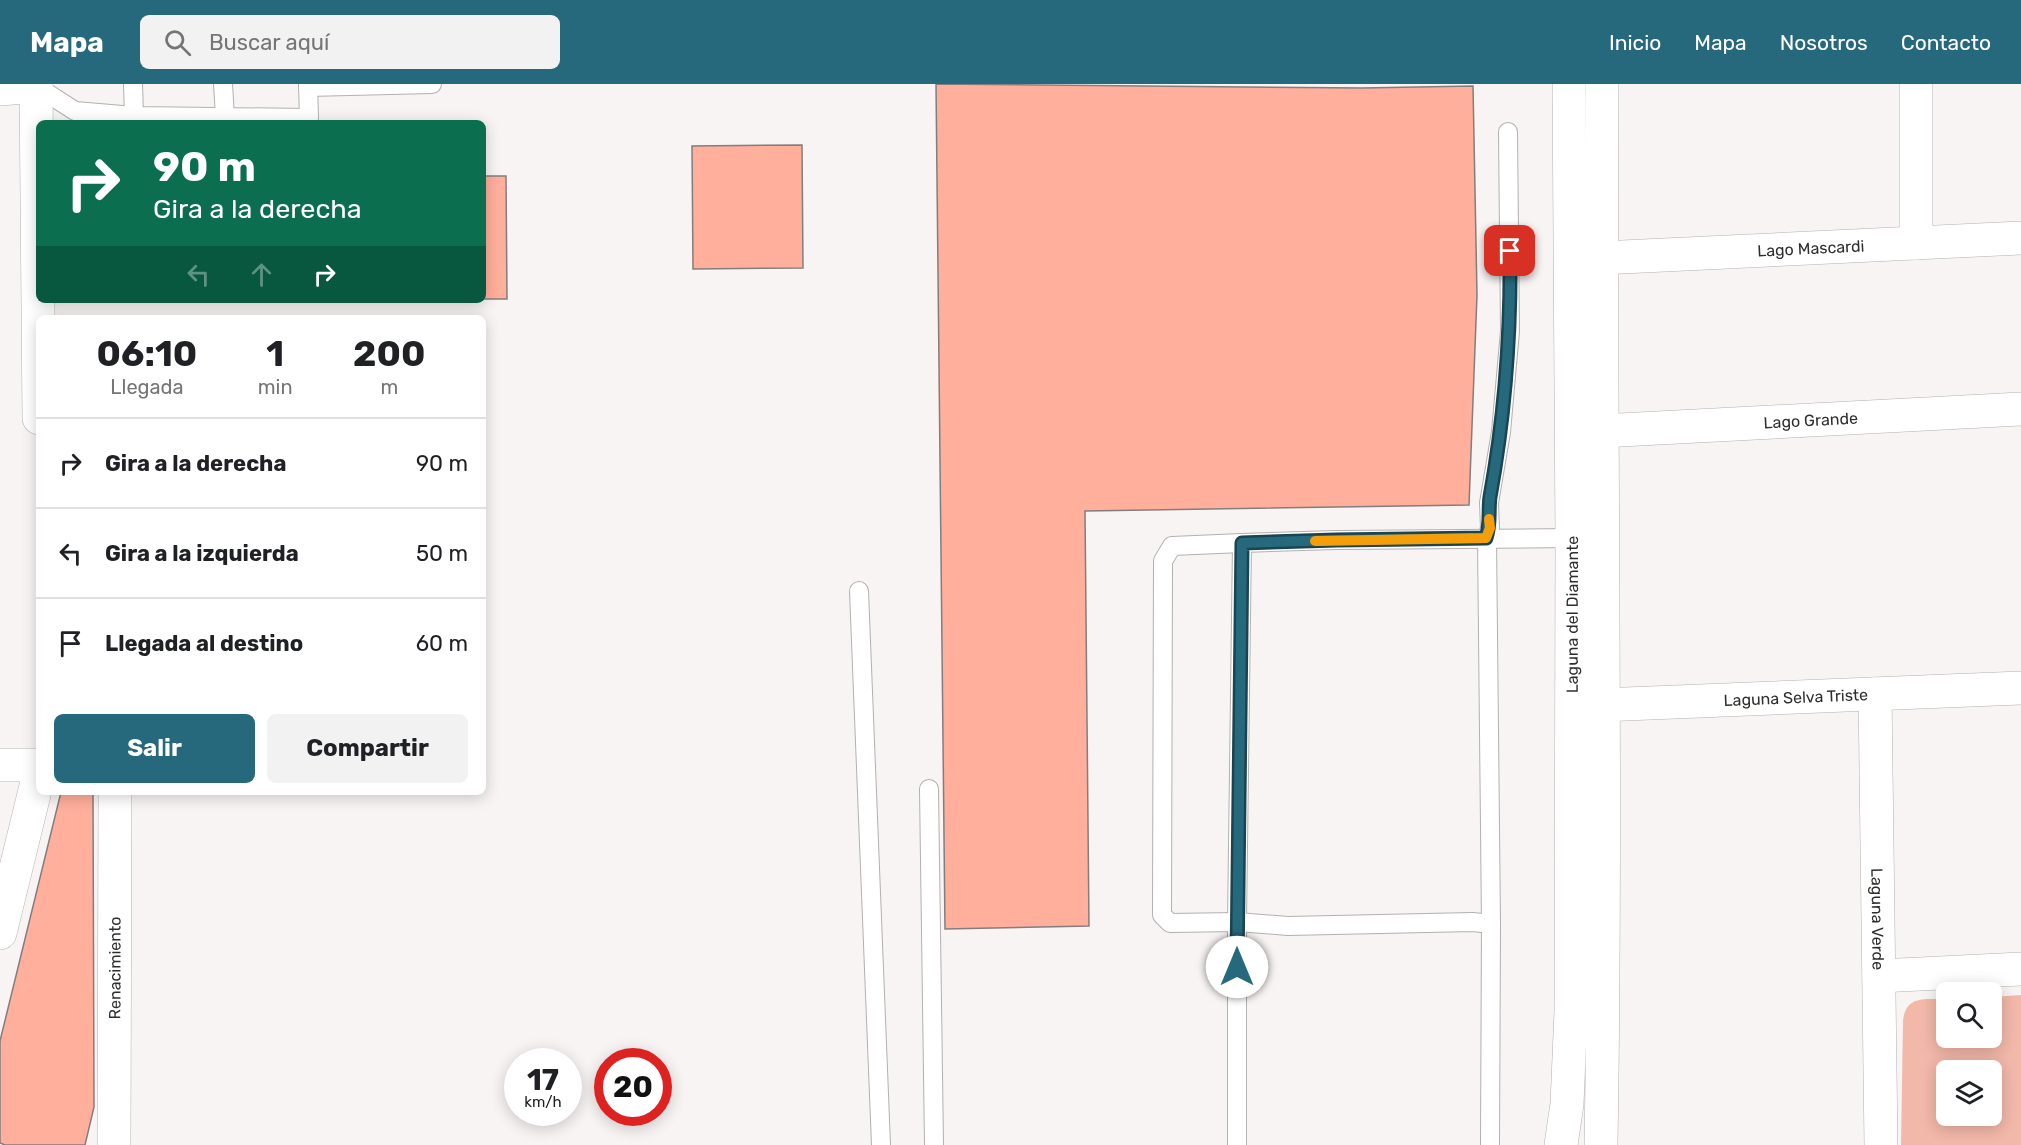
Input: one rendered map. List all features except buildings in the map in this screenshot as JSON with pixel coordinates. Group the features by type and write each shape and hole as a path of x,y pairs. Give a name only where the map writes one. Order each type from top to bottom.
{"street":[{"name":"Laguna del Diamante","path":"1569,84 1586,431 1603,705 1604,941 1601,1145"},
{"name":"Laguna del Diamante","path":"1561,1145 1567,1095 1571,1011 1572,538 1586,431 1601,258 1602,84"},
{"path":"1916,84 1916,243"},
{"path":"0,89 37,85 37,120"},
{"name":"Lago Mascardi","path":"1601,258 2021,238"},
{"name":"Lago Grande","path":"1586,431 2021,409"},
{"name":"Laguna Selva Triste","path":"1571,707 2021,688"},
{"name":"Laguna Verde","path":"1875,694 1881,1145"},
{"path":"0,765 36,765"},
{"path":"0,933 36,786"},
{"name":"Renacimiento","path":"114,1145 115,795"},
{"path":"1879,976 2021,969"}],"lane":[{"path":"133,84 134,116"},
{"path":"223,84 225,117"},
{"path":"37,85 75,111 134,116 309,118 308,85 432,84"},
{"path":"1490,1145 1491,924 1486,538 1490,528 1489,503 1501,432 1510,331 1508,132"},
{"path":"1491,924 1473,922 1288,926 1236,922 1170,923 1162,915 1163,561 1172,546 1336,540 1572,538"},
{"path":"1237,1145 1236,922 1242,543"},
{"path":"859,591 881,1145"},
{"path":"929,789 934,1145"}],"shaded area":[{"path":"2021,995 2021,1145 1901,1145 1903,1021 1908,1006 1925,999 1936,999 1936,1048 2002,1048 2002,996"}],"slow traffic":[{"path":"1315,541 1486,538 1490,528 1489,519"}],"route":[{"path":"1237,967 1242,543 1486,538 1490,528 1489,503 1501,432 1510,331 1510,251"}]}
